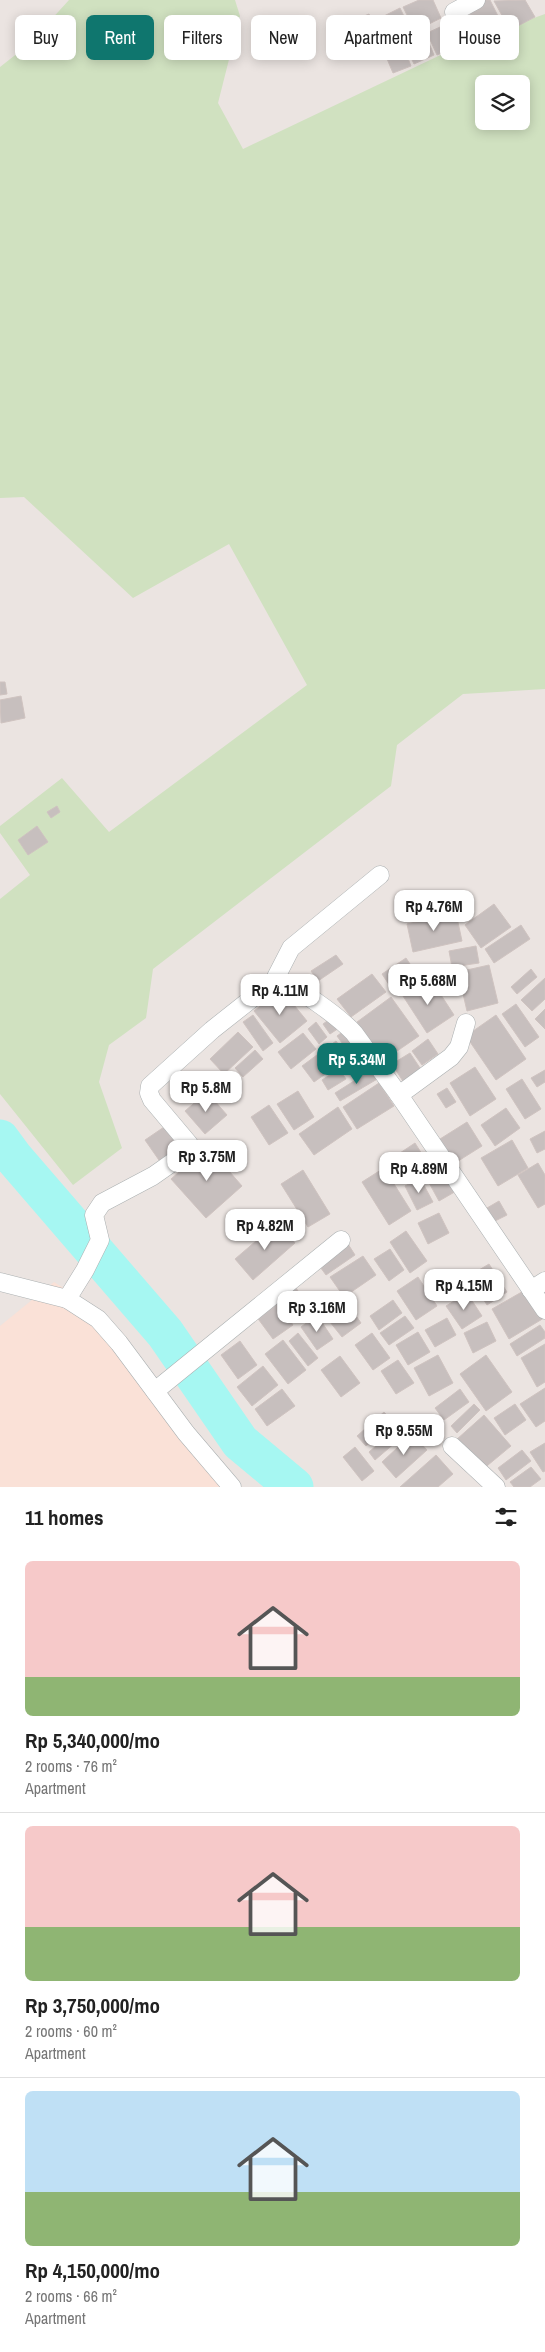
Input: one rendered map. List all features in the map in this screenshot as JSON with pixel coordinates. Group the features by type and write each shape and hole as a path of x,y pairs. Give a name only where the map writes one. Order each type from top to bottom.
{"street":[{"path":"454,12 476,0"},
{"path":"274,981 291,948 380,875"},
{"path":"67,1299 85,1270 100,1240 94,1215 97,1209 102,1203 153,1176 190,1150 189,1144 152,1100 149,1093 150,1086 212,1030 266,985 274,981 282,981 345,1023 538,1286 545,1310"},
{"path":"399,1095 451,1056 459,1047 466,1024"},
{"path":"155,1392 341,1240"},
{"path":"0,1282 67,1299 84,1308 108,1330 186,1432 232,1487"},
{"path":"452,1446 496,1487"}],"shaded area":[{"path":"54,1282 83,1300 238,1487 0,1487 0,1326"}],"green space":[{"path":"69,0 235,0 240,15 164,15 164,60 229,60 218,103 243,149 440,55 440,60 519,60 519,23 545,14 545,689 463,694 397,745 391,786 153,969 146,1018 109,1045 99,1082 122,1148 73,1185 0,1094 0,899 30,875 0,833 0,826 62,778 109,832 307,685 229,544 133,598 24,497 0,498 0,67 15,55 15,60 76,60 76,15 55,15"}],"building":[{"path":"419,0 433,0 440,18 430,24 430,15 407,15 403,7"},
{"path":"484,0 490,0 498,15 470,15 467,9"},
{"path":"525,0 535,17 519,25 519,15 502,15 494,1"},
{"path":"400,8 403,15 386,15"},
{"path":"464,11 466,15 456,15"},
{"path":"440,27 440,54 437,55 430,40 430,32"},
{"path":"430,46 434,55 430,57"},
{"path":"388,60 409,60 411,66 393,73"},
{"path":"412,60 423,60 414,64"},
{"path":"0,682 5,682 7,694 0,695"},
{"path":"21,696 25,718 1,723 0,700"},
{"path":"57,806 60,812 51,818 47,812"},
{"path":"37,826 48,842 28,855 18,840"},
{"path":"494,904 511,927 481,948 465,925"},
{"path":"456,913 462,941 413,952 407,924"},
{"path":"521,925 530,939 494,963 485,949"},
{"path":"476,946 479,963 452,967 449,951"},
{"path":"336,955 343,964 318,981 311,971"},
{"path":"406,958 418,976 394,992 382,974"},
{"path":"489,965 498,1003 467,1011 458,972"},
{"path":"531,969 537,977 517,994 511,987"},
{"path":"372,974 386,992 351,1017 337,999"},
{"path":"430,978 454,1015 427,1033 403,996"},
{"path":"545,978 545,999 532,1011 521,1000"},
{"path":"281,989 307,1021 280,1043 254,1011"},
{"path":"391,997 419,1036 384,1060 357,1022"},
{"path":"516,1004 539,1037 525,1047 502,1014"},
{"path":"545,1009 545,1029 535,1019"},
{"path":"253,1015 273,1043 263,1051 243,1022"},
{"path":"496,1015 526,1059 496,1080 466,1036"},
{"path":"334,1016 342,1026 330,1034 323,1024"},
{"path":"316,1022 327,1037 319,1044 308,1029"},
{"path":"345,1030 353,1042 345,1047 337,1036"},
{"path":"238,1032 253,1047 224,1074 210,1059"},
{"path":"303,1033 316,1049 291,1069 278,1052"},
{"path":"428,1039 438,1054 422,1065 412,1051"},
{"path":"336,1041 348,1058 314,1082 302,1066"},
{"path":"255,1050 263,1059 243,1077 235,1068"},
{"path":"410,1053 424,1074 406,1086 392,1064"},
{"path":"475,1067 496,1099 470,1116 450,1083"},
{"path":"339,1069 346,1079 328,1090 322,1080"},
{"path":"373,1069 379,1078 340,1101 335,1093"},
{"path":"545,1070 545,1082 537,1087 531,1078"},
{"path":"522,1079 541,1109 525,1119 506,1089"},
{"path":"379,1083 394,1106 357,1129 343,1107"},
{"path":"447,1088 456,1102 446,1108 437,1094"},
{"path":"298,1091 314,1117 294,1130 277,1104"},
{"path":"207,1092 227,1115 205,1134 185,1111"},
{"path":"269,1105 288,1133 269,1145 251,1117"},
{"path":"338,1107 352,1129 314,1155 299,1134"},
{"path":"506,1108 520,1128 495,1146 481,1125"},
{"path":"467,1122 482,1146 455,1163 440,1139"},
{"path":"167,1125 183,1148 161,1163 145,1140"},
{"path":"545,1131 545,1149 537,1153 530,1139"},
{"path":"512,1140 528,1168 498,1186 481,1158"},
{"path":"415,1143 427,1162 403,1177 391,1159"},
{"path":"208,1147 242,1186 206,1218 171,1179"},
{"path":"441,1158 458,1190 439,1201 422,1170"},
{"path":"538,1163 545,1175 545,1204 538,1208 518,1175"},
{"path":"384,1168 411,1211 389,1225 362,1182"},
{"path":"303,1170 330,1214 308,1227 281,1184"},
{"path":"420,1178 433,1202 417,1210 405,1186"},
{"path":"499,1201 507,1215 495,1221 487,1208"},
{"path":"439,1213 449,1233 428,1244 418,1223"},
{"path":"277,1223 295,1243 253,1280 235,1259"},
{"path":"406,1231 427,1261 410,1273 390,1242"},
{"path":"348,1244 355,1255 326,1275 318,1264"},
{"path":"390,1249 404,1270 389,1281 374,1259"},
{"path":"363,1256 376,1275 344,1297 330,1277"},
{"path":"489,1264 507,1292 487,1305 469,1276"},
{"path":"418,1277 437,1306 416,1320 397,1291"},
{"path":"296,1288 311,1310 295,1321 280,1299"},
{"path":"527,1289 544,1318 509,1339 492,1309"},
{"path":"467,1293 482,1316 462,1329 446,1306"},
{"path":"393,1300 402,1313 379,1330 370,1316"},
{"path":"276,1301 293,1325 273,1339 256,1316"},
{"path":"350,1307 361,1323 342,1337 330,1322"},
{"path":"317,1315 333,1339 317,1350 301,1327"},
{"path":"405,1316 414,1328 389,1345 380,1333"},
{"path":"447,1318 456,1335 435,1347 425,1330"},
{"path":"487,1322 496,1341 473,1353 464,1333"},
{"path":"540,1325 545,1332 545,1338 517,1356 510,1344"},
{"path":"418,1332 430,1352 408,1365 396,1345"},
{"path":"298,1333 318,1358 308,1366 289,1341"},
{"path":"372,1333 390,1358 373,1370 355,1345"},
{"path":"283,1340 306,1370 288,1384 265,1354"},
{"path":"240,1341 257,1365 238,1379 221,1355"},
{"path":"545,1344 545,1382 537,1387 521,1358"},
{"path":"438,1355 453,1383 429,1396 414,1368"},
{"path":"486,1355 512,1392 486,1411 460,1374"},
{"path":"340,1356 360,1383 341,1397 321,1370"},
{"path":"398,1360 414,1383 396,1394 381,1371"},
{"path":"263,1366 278,1385 252,1406 237,1387"},
{"path":"545,1388 545,1421 536,1427 520,1404"},
{"path":"282,1389 295,1406 267,1426 255,1409"},
{"path":"460,1389 469,1402 444,1420 435,1408"},
{"path":"474,1404 480,1410 457,1433 451,1426"},
{"path":"515,1404 526,1420 505,1435 494,1418"},
{"path":"384,1412 393,1422 366,1446 357,1436"},
{"path":"484,1415 511,1446 482,1470 456,1440"},
{"path":"404,1422 410,1430 375,1460 369,1452"},
{"path":"412,1434 427,1450 396,1478 382,1462"},
{"path":"545,1443 545,1471 543,1472 530,1452"},
{"path":"355,1447 374,1471 362,1481 343,1457"},
{"path":"522,1450 531,1461 506,1480 498,1468"},
{"path":"436,1455 453,1474 438,1487 400,1487"},
{"path":"531,1467 541,1479 530,1487 514,1487 510,1482"}],"waterway":[{"path":"0,1139 14,1158 165,1333 240,1442 294,1487"}]}
